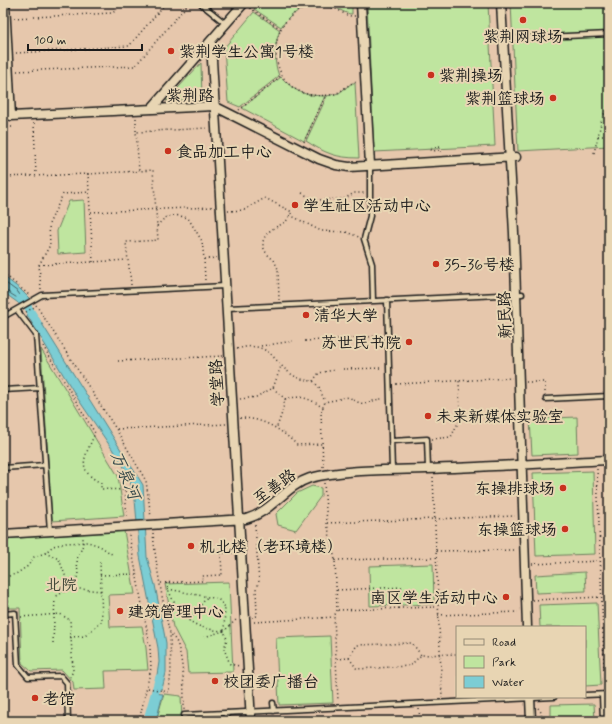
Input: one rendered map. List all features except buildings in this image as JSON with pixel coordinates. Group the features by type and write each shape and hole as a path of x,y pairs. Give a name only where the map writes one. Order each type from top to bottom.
{"street":[{"name":"紫荆路","path":"5,3 11,116 214,106 336,165 349,167 513,157"},
{"path":"151,109 211,43 244,3"},
{"path":"361,3 370,165"},
{"name":"新民路","path":"501,3 513,157 520,294 523,549 527,626"},
{"name":"学堂路","path":"211,43 232,421 251,721"},
{"name":"至善路","path":"3,534 251,518 263,512 294,486 308,479 324,475 392,470 609,460"},
{"path":"530,698 531,721"}],"lane":[{"path":"200,3 226,24"},
{"path":"503,40 609,34"},
{"path":"370,165 370,216 364,239 372,264 373,301"},
{"path":"3,316 17,310 42,295 225,286"},
{"path":"226,308 520,294"},
{"path":"387,300 392,470"},
{"path":"17,310 36,335 50,531"},
{"path":"3,390 40,388"},
{"path":"546,399 609,396"},
{"path":"391,441 427,439 430,469"},
{"path":"3,468 45,465"},
{"path":"3,614 15,613 18,665 28,678 61,676 67,683 68,721"},
{"path":"586,696 609,694"},
{"path":"602,695 603,721"},
{"path":"184,721 184,715 530,698"},
{"path":"273,703 274,711"},
{"path":"223,721 228,714"}],"path":[{"path":"6,18 113,13 122,3"},
{"path":"8,54 129,46 166,3"},
{"path":"9,71 135,66 189,3"},
{"path":"244,3 281,29"},
{"path":"362,16 349,17 333,8 316,6 304,8 291,17 281,29 276,44 276,62 281,76 294,90 311,95 326,95 339,92 352,82 365,81"},
{"path":"232,115 281,76"},
{"path":"301,149 326,95"},
{"path":"594,153 609,103"},
{"path":"136,110 139,171"},
{"path":"34,115 36,176"},
{"path":"136,132 216,127"},
{"path":"598,136 609,136"},
{"path":"440,146 430,148 432,151 441,150 441,152"},
{"path":"3,177 153,170 158,240 126,242 127,260 130,264 131,291"},
{"path":"88,174 94,262"},
{"path":"42,295 39,265 50,245 49,224 63,194 89,192"},
{"path":"302,194 314,200 344,199 354,193 370,192"},
{"path":"91,212 156,209 244,210 265,198 292,212 287,222 271,230 264,238 262,246 266,255 274,260 278,269 279,306"},
{"path":"157,226 165,217 174,214 188,218 202,241 205,287"},
{"path":"290,215 321,231 346,232 364,239"},
{"path":"204,259 223,257"},
{"path":"39,265 127,260"},
{"path":"3,273 23,289 33,300 116,430 146,481 150,524 170,633 171,670 168,692 148,688"},
{"path":"3,299 17,310"},
{"path":"20,314 36,306"},
{"path":"36,335 95,433 85,455 84,463 86,471 91,478 101,483 101,489 125,490 135,574 150,647 151,668 148,688 139,721"},
{"path":"305,340 388,336"},
{"path":"118,361 229,354 249,345 260,346 293,341"},
{"path":"260,346 269,351 287,372 304,380 313,381 319,387 325,402 321,412 322,444 327,522 335,560 337,610 334,617 339,707"},
{"path":"240,399 256,397 273,388 281,366"},
{"path":"343,369 389,367"},
{"path":"313,381 319,373 334,370"},
{"path":"427,439 451,437 460,419 459,380"},
{"path":"390,384 459,380 520,380 545,382 546,399"},
{"path":"273,388 285,399"},
{"path":"285,399 297,396 311,399 323,408"},
{"path":"325,402 349,397 357,402 369,404 381,398 390,399"},
{"path":"277,428 285,399"},
{"path":"116,430 253,418 285,432 297,445 322,444"},
{"path":"597,461 605,688"},
{"path":"430,469 435,518 442,702"},
{"path":"327,522 523,516"},
{"path":"244,618 257,616 256,589 259,583 256,528 251,518"},
{"path":"53,643 55,598 70,588 78,576 77,559 83,542 83,529"},
{"path":"5,577 16,574 28,566 34,557 45,553 53,546 66,543 83,542 100,546 114,555"},
{"path":"436,551 523,549"},
{"path":"45,553 59,559 70,588"},
{"path":"160,583 203,581 202,576 222,575 221,553 240,553"},
{"path":"335,560 436,558"},
{"path":"524,564 600,561"},
{"path":"3,562 9,614"},
{"path":"70,637 85,636 102,621 100,562"},
{"path":"100,575 135,574"},
{"path":"166,583 174,604 189,621 194,625 210,630 224,631"},
{"path":"336,590 403,587"},
{"path":"70,588 101,591"},
{"path":"168,589 218,599 224,607 224,631 227,639 224,649 230,664 239,666"},
{"path":"189,621 207,596"},
{"path":"525,600 602,597"},
{"path":"337,610 438,607"},
{"path":"438,615 526,612"},
{"path":"15,617 60,614 70,620 73,671 67,683"},
{"path":"254,622 334,617"},
{"path":"204,638 224,631 236,620"},
{"path":"170,633 178,644 181,661 184,680 184,715"},
{"path":"349,658 357,645 412,643 421,655"},
{"path":"349,658 357,669 410,666 421,655 456,654"},
{"path":"336,659 349,658"},
{"path":"419,704 420,721"},
{"path":"3,715 4,721"}],"shaded area":[{"name":"清华大学","path":"3,3 609,3 609,721 3,721"}],"green space":[{"path":"260,3 352,3 352,14 324,5 310,6 303,8 291,16 281,27 254,9"},
{"name":"紫荆操场","path":"367,3 488,3 495,146 374,152"},
{"path":"511,3 609,3 609,146 518,151"},
{"path":"254,12 280,30 276,42 275,53 279,76 240,107 228,102 224,48"},
{"path":"201,63 202,99 166,101"},
{"path":"281,77 291,87 300,92 311,95 325,96 304,141 242,108"},
{"path":"352,83 355,83 359,158 337,156 319,149 306,141 327,96 339,93"},
{"path":"84,200 86,252 58,254 57,231 69,201"},
{"path":"41,349 118,476 124,516 52,521"},
{"path":"577,417 578,453 532,455 530,419"},
{"name":"东操篮球场","path":"593,471 595,554 536,556 533,473"},
{"path":"312,486 321,488 321,496 296,530 278,525 276,514 297,493"},
{"name":"北院","path":"124,531 135,594 108,595 110,627 142,626 148,670 105,671 106,689 74,690 73,682 62,670 31,671 22,663 20,608 3,608 3,539"},
{"path":"433,564 434,604 370,606 369,566"},
{"path":"585,572 586,591 536,593 535,575"},
{"path":"229,582 233,672 188,673 186,652 173,627 165,584"},
{"path":"597,603 601,685 586,686 586,626 540,626 539,605"},
{"path":"330,636 333,703 279,705 276,638"},
{"path":"164,694 181,696 182,721 156,721"},
{"path":"594,704 595,721 551,721 551,705"}],"water":[{"path":"3,276 31,300 21,305 3,292"},
{"path":"34,311 143,485 147,557 155,585 166,643 166,673 162,689 155,688 159,662 158,648 140,556 135,500 130,481 123,465 78,399 27,315"},
{"path":"153,693 163,694 156,721 145,721"}],"waterway":[{"name":"万泉河","path":"20,299 28,307 37,322"},
{"name":"万泉河","path":"147,721 159,678"}],"place":[{"name":"紫荆网球场","path":"523,20"},
{"name":"紫荆学生公寓1号楼","path":"171,51"},
{"name":"紫荆操场","path":"431,75"},
{"name":"紫荆篮球场","path":"553,98"},
{"name":"食品加工中心","path":"168,151"},
{"name":"学生社区活动中心","path":"295,205"},
{"name":"35-36号楼","path":"436,264"},
{"name":"清华大学","path":"306,315"},
{"name":"苏世民书院","path":"409,342"},
{"name":"未来新媒体实验室","path":"428,416"},
{"name":"东操排球场","path":"563,488"},
{"name":"东操篮球场","path":"565,529"},
{"name":"机北楼（老环境楼）","path":"191,546"},
{"name":"南区学生活动中心","path":"506,597"},
{"name":"建筑管理中心","path":"120,611"},
{"name":"校团委广播台","path":"215,681"},
{"name":"老馆","path":"35,698"}]}
